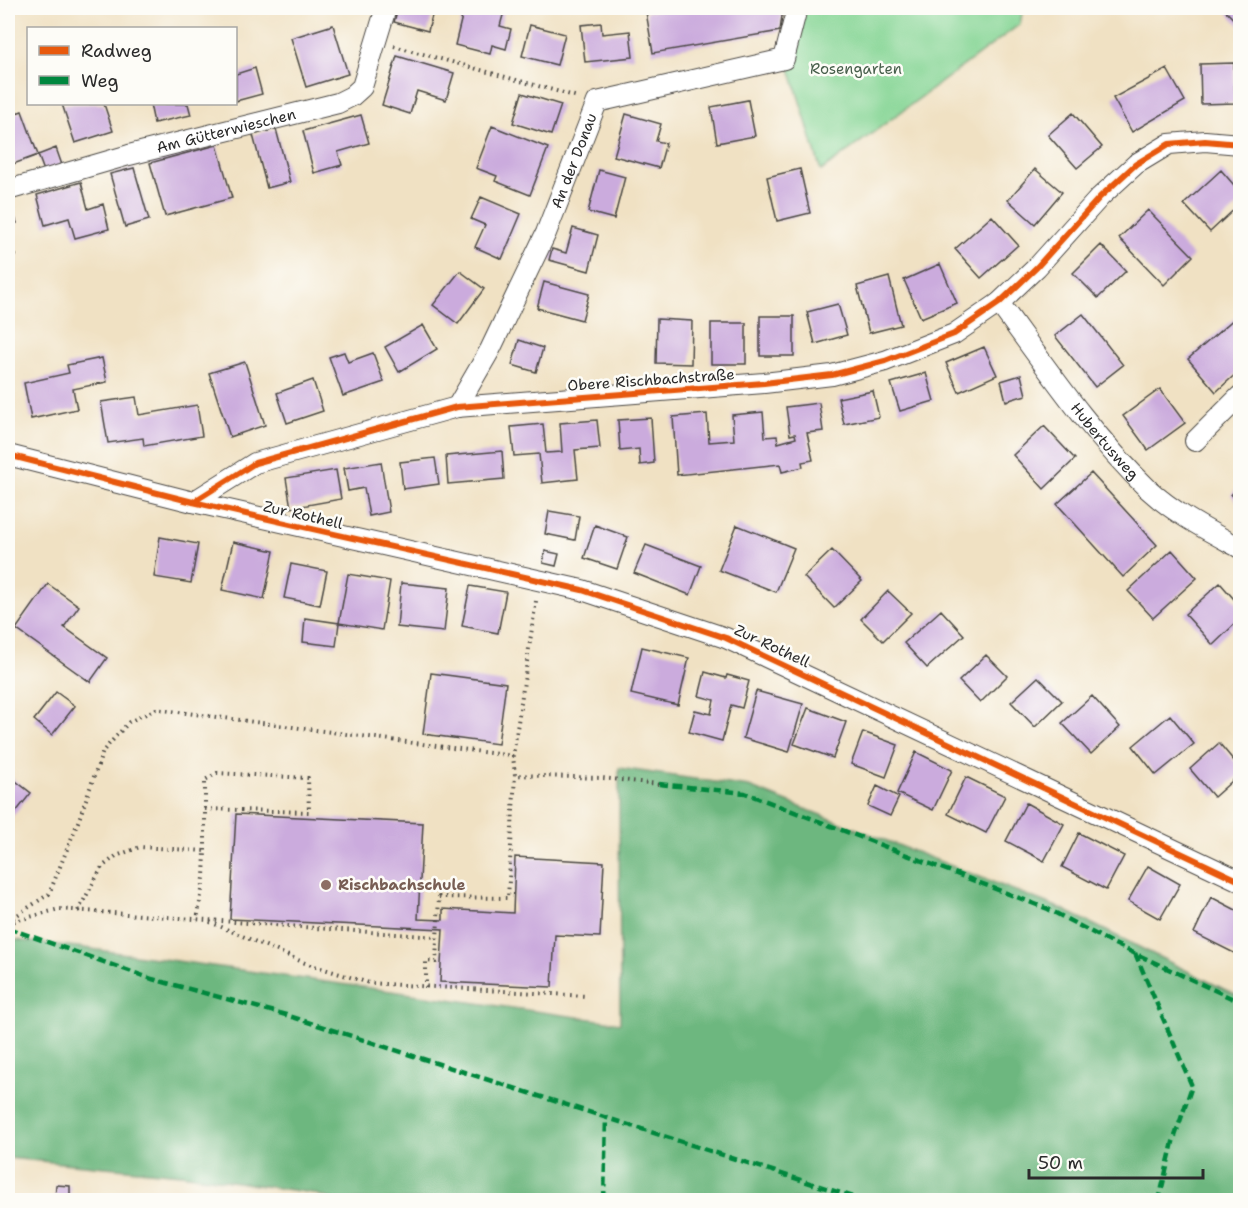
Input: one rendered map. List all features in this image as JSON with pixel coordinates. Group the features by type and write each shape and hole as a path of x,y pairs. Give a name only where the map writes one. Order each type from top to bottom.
{"street":[{"name":"Am Gütterwieschen","path":"8,190 129,155 338,103 352,96 362,87 386,8"},
{"name":"An der Donau","path":"457,407 490,350 546,233 597,102 784,59 797,8"},
{"name":"Obere Rischbachstraße","path":"193,502 255,463 457,407 764,383 832,375 885,361 954,334 999,303 1037,267 1100,197 1136,164 1169,144 1205,141 1240,144"},
{"name":"Hubertusweg","path":"999,303 1093,430 1149,490 1197,524 1240,548"},
{"path":"1195,441 1240,396"},
{"path":"8,455 193,502"},
{"name":"Zur Rothell","path":"193,502 582,590 726,638 1240,881"}],"path":[{"path":"376,41 597,102"},
{"path":"426,988 426,961 436,962 439,897 508,898 515,775 513,756 539,582"},
{"path":"8,922 49,894 103,751 129,722 156,710 513,756"},
{"path":"197,920 204,878 204,809 206,780 217,773 308,778 309,812 204,809"},
{"path":"515,775 602,778 659,784"},
{"path":"78,911 102,867 116,856 140,847 205,852"},
{"path":"8,922 59,909 437,937"},
{"path":"206,920 305,963 369,983 586,996"}],"green space":[{"name":"Rosengarten","path":"800,8 1023,8 1020,24 821,171 788,62"},
{"path":"619,768 749,787 1062,909 1240,997 1240,1200 334,1200 312,1193 181,1174 8,1158 8,939 620,1023"}],"building":[{"path":"398,8 434,8 428,31 394,22"},
{"path":"464,8 505,8 500,26 511,29 506,49 492,45 490,54 455,45"},
{"path":"676,8 783,8 780,31 653,53 646,12"},
{"path":"1223,8 1240,8 1240,26"},
{"path":"601,23 602,34 630,31 633,57 585,62 581,25"},
{"path":"333,25 348,74 306,87 291,38"},
{"path":"530,25 565,34 557,65 522,56"},
{"path":"397,56 454,73 446,100 417,91 410,114 382,105"},
{"path":"1234,63 1235,103 1201,104 1200,64"},
{"path":"255,68 262,94 237,101 237,74"},
{"path":"1167,69 1185,101 1132,132 1113,98"},
{"path":"522,93 561,105 551,135 513,123"},
{"path":"748,100 755,136 717,143 711,107"},
{"path":"62,105 104,105 113,131 75,143"},
{"path":"150,105 188,105 191,115 154,123"},
{"path":"22,111 38,155 8,166 8,116"},
{"path":"1073,113 1102,147 1077,168 1048,135"},
{"path":"626,114 661,124 656,141 666,143 659,168 614,156"},
{"path":"361,115 369,143 338,152 342,165 314,173 303,131"},
{"path":"492,126 548,148 530,195 495,181 497,176 476,168"},
{"path":"276,129 290,182 267,188 253,135"},
{"path":"217,145 232,198 165,216 150,163"},
{"path":"56,148 62,165 44,171 38,155"},
{"path":"134,168 149,220 125,227 110,174"},
{"path":"800,169 810,213 777,221 767,177"},
{"path":"1035,169 1062,192 1035,224 1008,200"},
{"path":"599,170 625,177 614,219 588,212"},
{"path":"1221,170 1240,192 1240,204 1210,232 1184,204"},
{"path":"81,182 88,209 103,204 109,229 75,238 69,218 45,225 37,195"},
{"path":"481,197 521,214 502,259 475,247 485,225 471,219"},
{"path":"10,203 17,223 8,226 8,204"},
{"path":"1148,210 1193,256 1164,285 1119,238"},
{"path":"992,216 1018,245 981,278 955,249"},
{"path":"573,228 598,235 589,271 549,260 552,249 566,253"},
{"path":"8,232 16,256 8,258"},
{"path":"1101,245 1126,271 1098,298 1073,273"},
{"path":"940,264 957,303 921,318 904,280"},
{"path":"460,271 484,289 458,324 433,305"},
{"path":"889,277 901,325 869,333 857,286"},
{"path":"544,282 589,294 582,320 537,308"},
{"path":"838,304 847,335 815,344 807,312"},
{"path":"1083,314 1123,365 1095,387 1055,336"},
{"path":"760,316 794,316 794,356 760,356"},
{"path":"1236,317 1240,323 1240,370 1216,392 1188,359"},
{"path":"657,319 692,321 691,364 656,363"},
{"path":"711,323 746,323 746,364 711,364"},
{"path":"423,325 437,349 399,372 385,347"},
{"path":"519,340 543,348 536,372 512,365"},
{"path":"984,347 997,375 959,392 946,363"},
{"path":"344,352 348,362 373,353 384,382 343,396 329,357"},
{"path":"102,358 107,382 73,389 77,409 31,419 24,383 69,373 67,365"},
{"path":"245,362 265,425 230,437 209,373"},
{"path":"926,373 934,401 900,411 891,383"},
{"path":"1021,375 1026,395 1006,401 1001,381"},
{"path":"313,380 323,411 287,423 277,393"},
{"path":"1160,389 1185,423 1148,450 1123,416"},
{"path":"873,391 879,417 844,424 838,398"},
{"path":"136,397 139,415 197,405 202,436 144,446 143,438 108,443 101,402"},
{"path":"819,403 823,431 807,433 813,460 802,462 803,467 782,472 780,464 677,475 673,417 707,414 709,442 734,440 732,415 763,412 765,437 777,436 778,443 796,438 795,434 790,435 786,407"},
{"path":"651,418 654,463 640,465 639,449 620,451 618,420"},
{"path":"597,420 600,448 575,450 578,479 542,483 539,454 514,456 511,427 543,424 546,453 562,452 560,423"},
{"path":"1044,426 1075,459 1044,489 1013,455"},
{"path":"502,451 504,479 448,484 446,456"},
{"path":"435,458 439,484 403,489 400,462"},
{"path":"381,462 389,512 369,516 364,488 348,491 344,468"},
{"path":"336,470 341,499 291,508 286,478"},
{"path":"1091,473 1157,545 1123,577 1057,504"},
{"path":"1240,485 1240,505 1231,495"},
{"path":"549,511 579,516 575,540 545,534"},
{"path":"595,525 628,537 617,569 584,558"},
{"path":"737,525 794,548 776,592 719,570"},
{"path":"160,537 198,544 191,583 154,577"},
{"path":"233,542 274,551 264,599 222,590"},
{"path":"646,545 701,566 690,595 634,573"},
{"path":"832,550 862,581 834,608 804,577"},
{"path":"1172,550 1197,578 1153,618 1128,591"},
{"path":"545,551 559,554 556,566 543,563"},
{"path":"291,564 327,571 320,605 284,598"},
{"path":"348,574 390,581 382,630 339,623"},
{"path":"401,583 449,588 444,632 397,627"},
{"path":"1220,583 1240,606 1240,619 1213,645 1185,614"},
{"path":"48,584 79,606 64,627 107,658 90,682 16,629"},
{"path":"470,586 506,592 498,633 462,626"},
{"path":"888,591 911,613 883,641 861,619"},
{"path":"941,610 964,635 927,668 904,643"},
{"path":"305,618 339,623 336,646 303,642"},
{"path":"642,647 689,658 678,705 631,694"},
{"path":"986,655 1007,676 980,703 959,681"},
{"path":"705,672 749,681 742,708 731,705 722,741 689,732 695,710 711,714 714,700 699,696"},
{"path":"431,673 506,683 498,744 423,734"},
{"path":"1038,677 1062,701 1035,727 1011,702"},
{"path":"756,691 803,704 789,752 743,738"},
{"path":"56,692 75,706 52,735 34,720"},
{"path":"1092,696 1120,727 1091,754 1062,723"},
{"path":"808,708 846,722 833,758 794,744"},
{"path":"1170,715 1194,744 1156,775 1133,746"},
{"path":"863,732 898,745 886,777 851,764"},
{"path":"1219,743 1240,768 1240,774 1214,797 1190,769"},
{"path":"916,752 952,770 933,810 897,793"},
{"path":"8,775 31,793 8,822"},
{"path":"966,777 1005,796 986,833 948,814"},
{"path":"877,786 899,797 890,816 868,806"},
{"path":"1026,803 1064,824 1044,861 1006,841"},
{"name":"Rischbachschule","path":"236,814 423,823 418,919 443,920 443,909 513,913 515,857 604,862 600,937 555,935 552,987 440,982 443,929 230,919"},
{"path":"1079,833 1124,856 1106,890 1062,867"},
{"path":"1148,866 1180,884 1160,919 1128,901"},
{"path":"1211,897 1240,912 1240,956 1194,933"},
{"path":"56,1185 70,1186 70,1200 55,1200"}],"marked path":[{"path":"659,784 745,793 1048,909 1110,942 1240,1002"},
{"path":"8,928 152,979 286,1015 863,1200"},
{"path":"1135,953 1192,1086 1173,1142 1159,1200"},
{"path":"604,1200 606,1117"}],"cycle path":[{"path":"193,502 255,463 457,407 764,383 832,375 885,361 954,334 999,303 1037,267 1100,197 1136,164 1169,144 1205,141 1240,144"},
{"path":"8,455 193,502 582,590 726,638 1240,881"}],"place":[{"name":"Rischbachschule","path":"326,885"}]}
